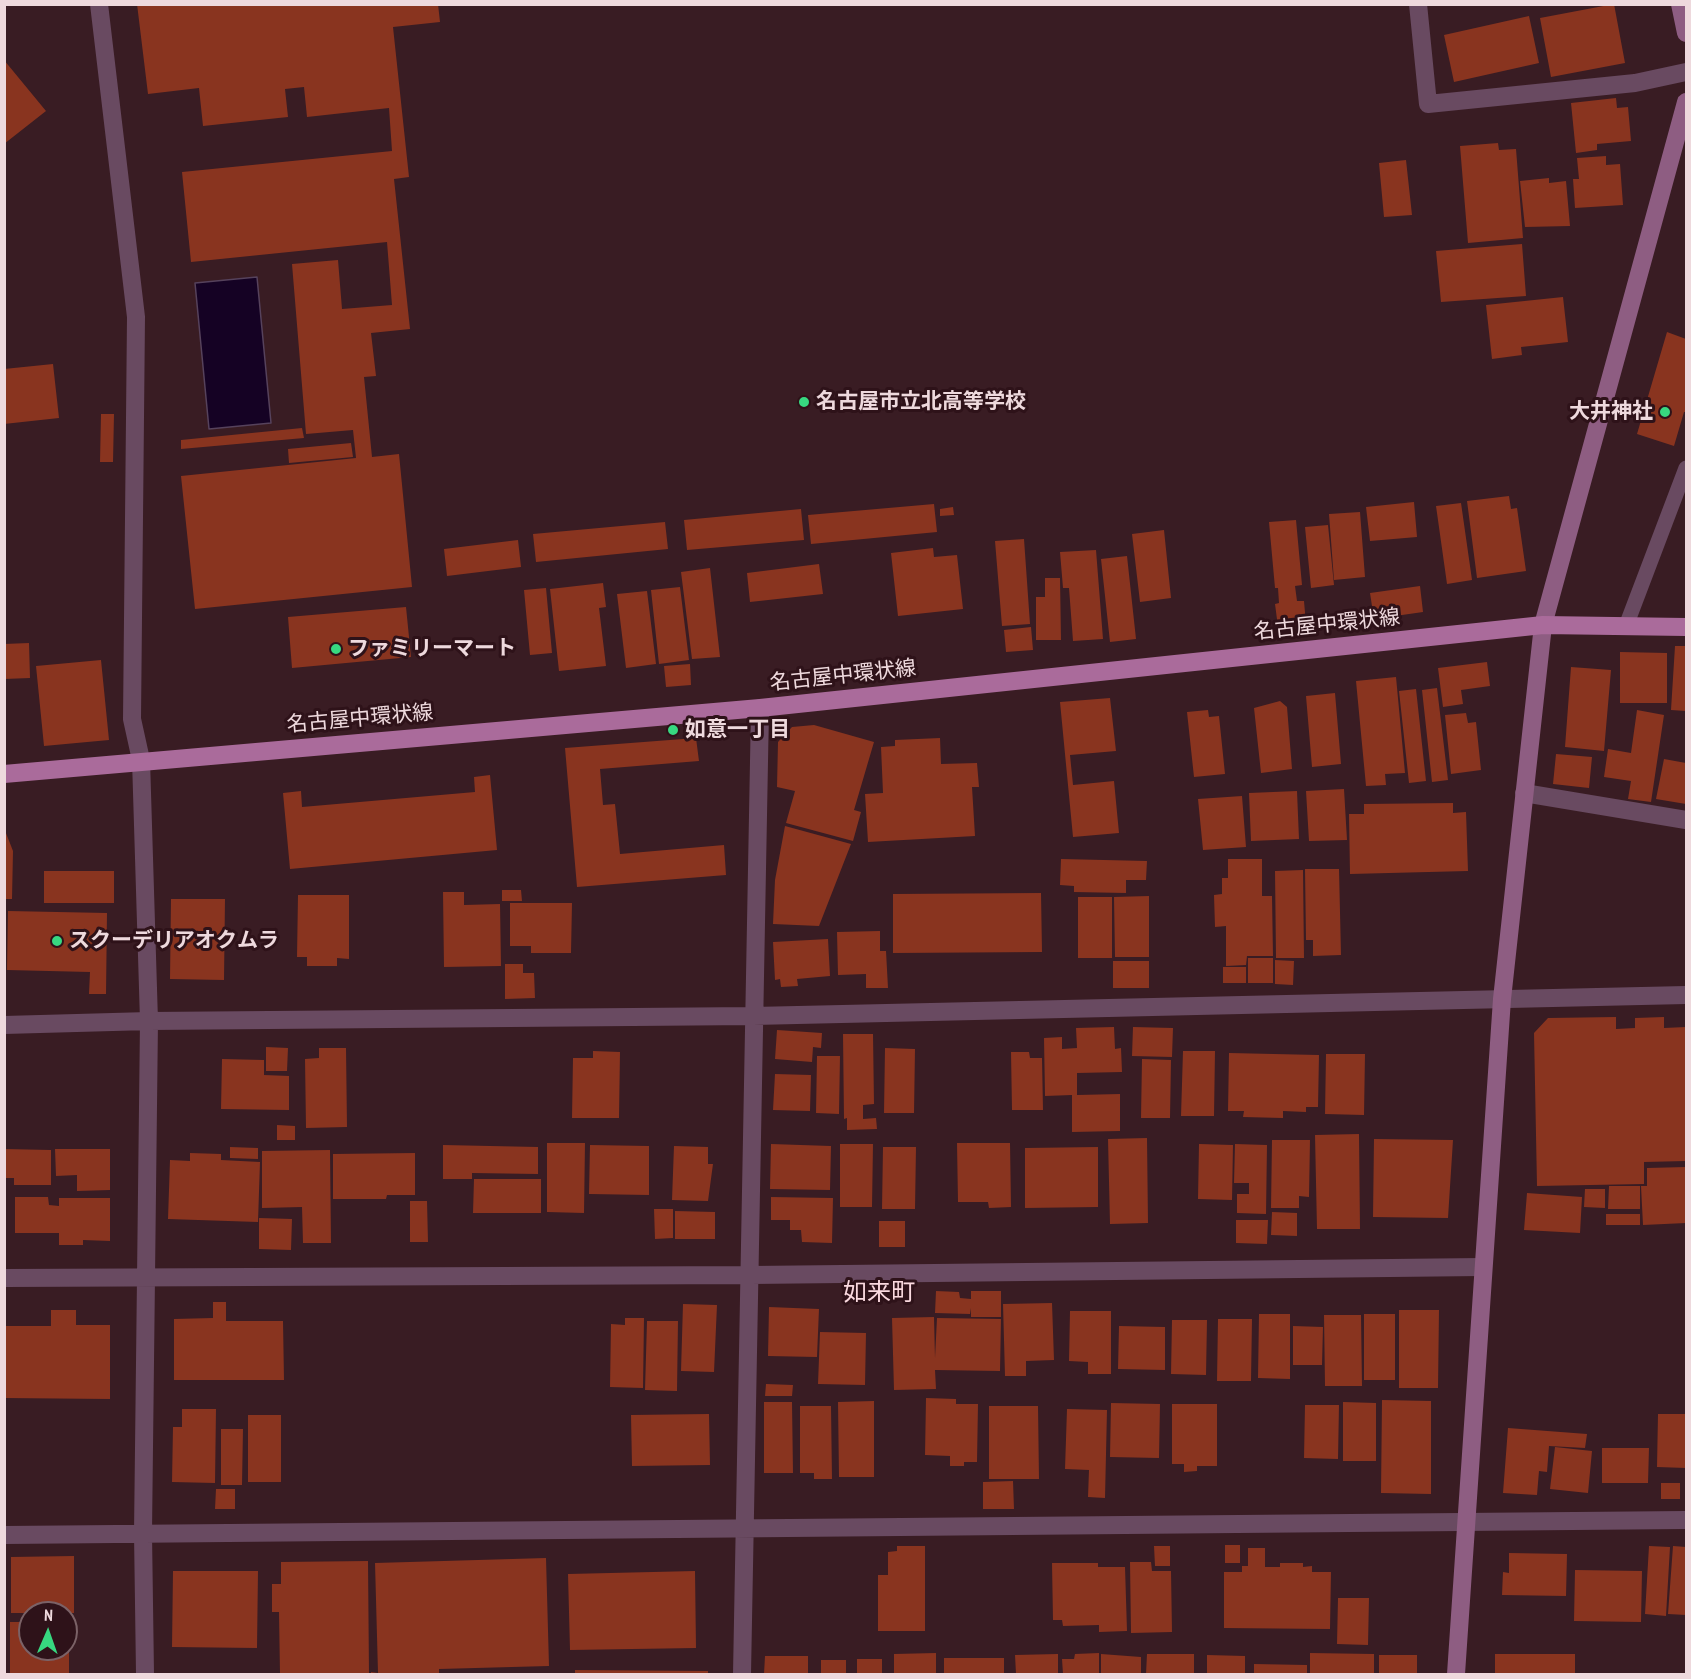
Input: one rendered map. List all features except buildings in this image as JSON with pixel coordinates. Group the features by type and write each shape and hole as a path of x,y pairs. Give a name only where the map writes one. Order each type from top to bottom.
{"main road":[{"name":"名古屋中環状線","path":"4,774 141,760 760,708 1543,625 1686,627"}],"street":[{"path":"99,4 136,317 132,719 141,760 149,1021 142,1533 145,1674"},
{"path":"1418,4 1428,104 1635,83 1686,72"},
{"path":"1680,4 1686,33"},
{"path":"1456,1674 1502,999 1543,625 1686,102"},
{"path":"742,1674 760,708"},
{"path":"1524,793 1686,820"},
{"path":"4,1025 149,1021 753,1016 1686,995"},
{"path":"4,1278 751,1275 1482,1267"},
{"path":"4,1535 1686,1520"}],"lane":[{"path":"1626,626 1686,468"}],"shaded area":[{"path":"257,277 271,423 209,429 195,283"}],"place":[{"name":"名古屋市立北高等学校","path":"804,402"},
{"name":"大井神社","path":"1665,412"},
{"name":"ファミリーマート","path":"336,649"},
{"name":"如意一丁目","path":"673,730"},
{"name":"スクーデリアオクムラ","path":"57,941"}],"district":[{"name":"如来町","path":"879,1293"}]}
